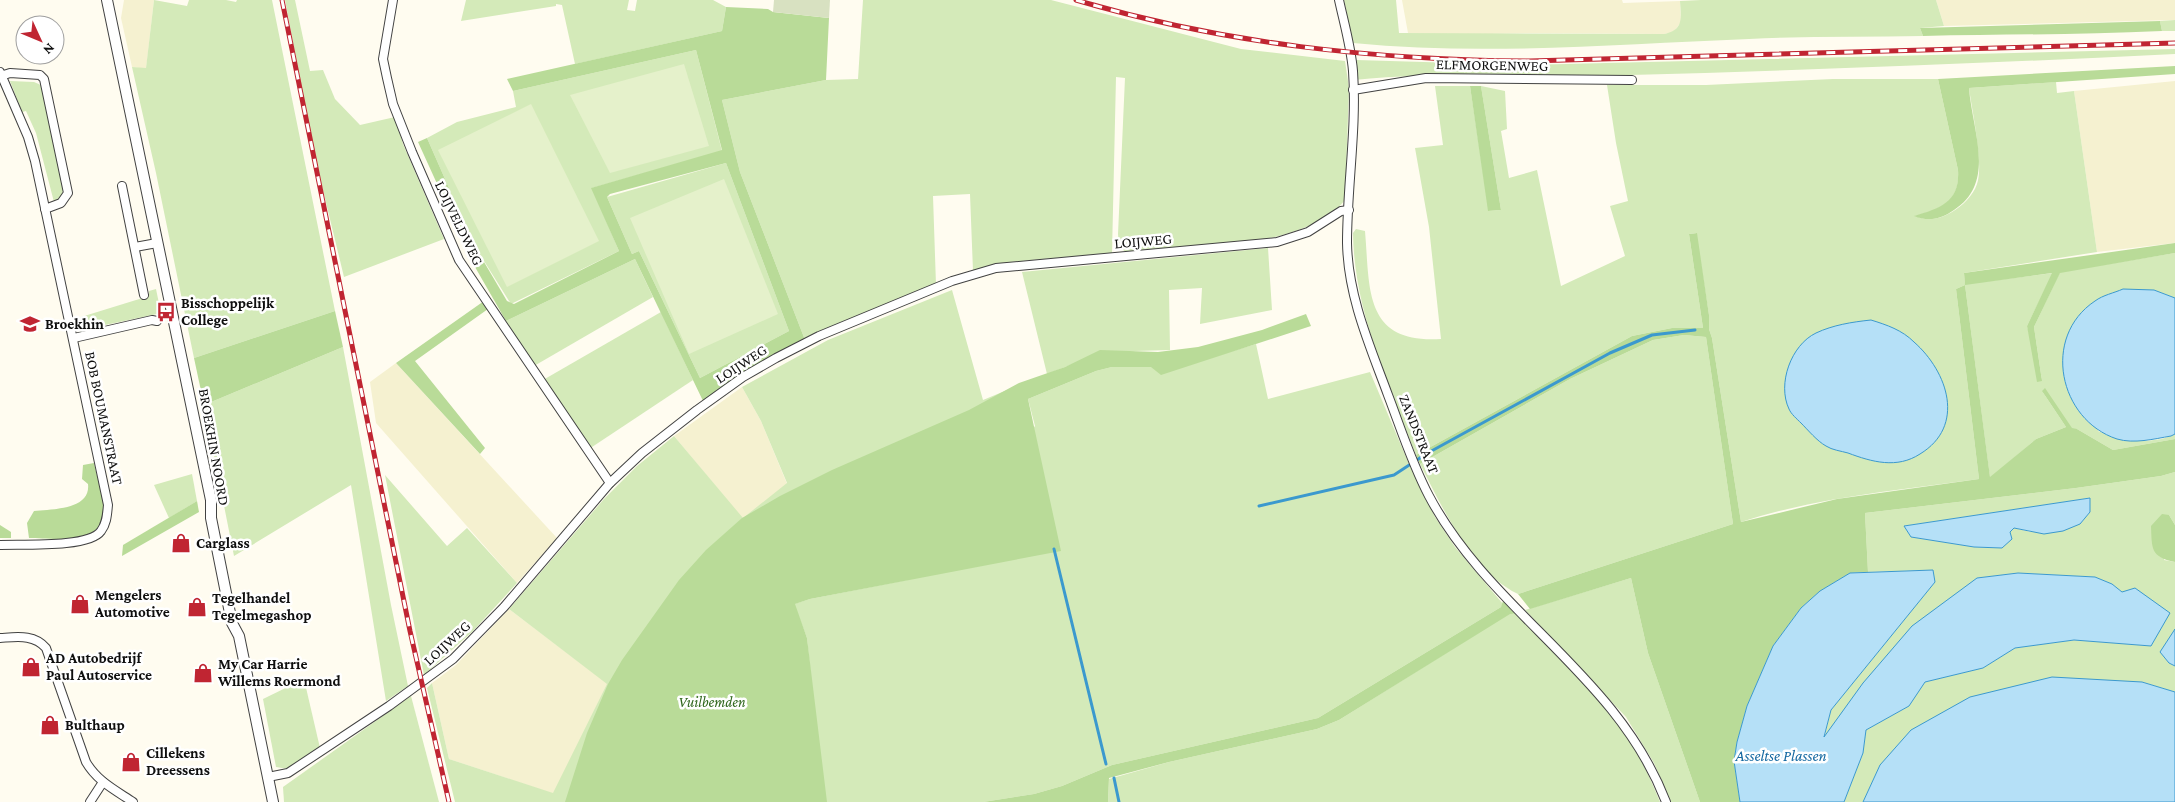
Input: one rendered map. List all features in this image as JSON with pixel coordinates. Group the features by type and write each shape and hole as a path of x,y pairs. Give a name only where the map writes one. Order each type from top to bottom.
{"street":[{"name":"BROEKHIN NOORD","path":"107,0 211,500 213,527 232,623 240,636 273,802"},
{"name":"LOIJVELDWEG","path":"393,0 382,59 394,104 412,152 459,260 610,483"},
{"name":"ZANDSTRAAT","path":"1339,0 1353,70 1347,244 1351,286 1404,438 1429,496 1457,541 1474,563 1614,710 1648,764 1666,802"},
{"name":"BOB BOUMANSTRAAT","path":"0,545 88,540 101,532 107,520 108,505 74,338 44,209 28,137 1,74 40,75 44,79 68,193 61,203 44,209"},
{"name":"ELFMORGENWEG","path":"1353,90 1426,78 1632,80"},
{"path":"122,186 144,295"},
{"name":"LOIJWEG","path":"268,778 288,773 389,706 453,659 504,607 610,483 642,453 697,410 776,358 819,336 952,281 996,268 1277,242 1308,232 1341,211 1349,210"},
{"path":"135,247 158,243"},
{"path":"74,338 152,320 158,321"},
{"path":"0,638 33,638 41,642 46,648 86,762 92,773 133,802"},
{"path":"90,802 103,782"}],"shaded area":[{"path":"124,0 154,0 146,69 132,67 121,18"},
{"path":"1402,0 1622,0 1623,3 1680,1 1681,22 1674,32 1664,34 1528,33 1451,35 1408,33"},
{"path":"1936,0 2175,0 2175,20 1944,26"},
{"path":"2175,81 2175,243 2097,252 2074,91"},
{"path":"396,363 557,538 517,583 376,423 370,382"},
{"path":"742,387 761,421 790,491 742,518 674,436"},
{"path":"509,609 608,684 566,798 449,759 432,683 456,665"}],"green space":[{"path":"154,0 187,6 189,0 226,0 236,2 237,0 272,0 335,311 194,358 132,67 146,68"},
{"path":"285,0 295,0 310,71 323,70 335,99 360,125 395,117 403,144 444,239 344,277 313,149"},
{"path":"466,0 629,0 627,10 635,11 637,0 713,0 726,7 722,31 575,64 562,5 556,4 556,6 461,21"},
{"path":"774,0 830,0 829,18 773,12"},
{"path":"863,0 1051,0 1241,49 1345,61 1349,88 1345,200 1327,216 1302,229 1274,237 1211,247 1126,252 1119,247 1118,234 1125,78 1116,77 1112,253 1010,262 973,271 970,194 933,196 936,285 805,340 740,172 722,100 826,80 858,79"},
{"path":"1344,0 1396,0 1399,33 1664,34 1675,30 1680,22 1680,1 1701,0 1936,0 1944,26 1920,28 1923,36 1771,38 1551,48 1452,49 1403,47 1353,43"},
{"path":"726,7 768,9 773,12 829,18 826,80 722,100 740,172 805,340 704,403 635,259 506,321 475,267 418,142 427,138 474,245 507,301 514,304 619,251 591,188 722,150 696,50 513,91 507,79 722,31","holes":["726,163 789,331 700,378 639,251 632,254 607,197 610,194"]},
{"path":"2175,20 2175,31 2162,31 2160,21"},
{"path":"2160,21 2162,31 2102,33 1923,36 1920,28"},
{"path":"2175,49 2175,54 1902,66 1630,75 1458,75 1354,80 1356,60 1525,65"},
{"path":"696,50 722,151 592,188 619,251 511,304 474,245 427,138 457,122 516,107 513,91"},
{"path":"684,64 709,146 610,173 570,95"},
{"path":"2175,66 2175,74 1969,88 1979,155 1975,185 1967,198 1944,216 1930,219 1914,216 1933,210 1947,202 1956,189 1958,181 1958,170 1938,79"},
{"path":"1833,79 1938,79 1958,170 1958,181 1953,197 1948,202 1934,210 1915,216 1924,219 1943,217 1956,210 1970,197 1977,184 1979,175 1978,151 1969,88 2056,82 2057,93 2074,91 2097,252 1964,273 1965,284 2053,273 2027,326 2042,381 2034,327 2060,272 2175,253 2175,298 2154,290 2098,431 2126,439 2156,440 2175,434 2175,439 2113,450 2077,429 2072,429 2042,391 2066,427 2036,439 1990,478 1965,285 1956,289 1979,479 1829,500 1770,513 1741,522 1709,329 1709,315 1696,233 1689,234 1703,328 1672,328 1632,336 1416,455 1384,374 1366,319 1359,290 1353,233 1356,229 1365,231 1371,292 1376,308 1384,322 1397,332 1416,338 1441,339 1429,227 1415,148 1443,145 1435,86 1470,86 1489,211 1501,210 1481,86 1505,91 1507,129 1501,131 1509,178 1537,170 1561,286 1625,256 1610,206 1628,201 1607,85 1706,85"},
{"path":"10,81 34,82 41,85 63,190 62,196 54,202 36,133 26,111 22,112"},
{"path":"1470,86 1481,86 1501,210 1488,211"},
{"path":"531,104 599,241 507,287 438,150"},
{"path":"726,163 789,331 700,378 639,251 632,254 607,197"},
{"path":"724,179 778,314 689,354 630,218"},
{"path":"1697,233 1709,315 1709,329 1741,522 1837,499 1979,479 1956,289 1965,285 1990,477 2036,439 2066,427 2042,391 2045,388 2072,428 2113,450 2175,439 2175,472 2161,476 1865,513 1868,572 1850,573 1820,591 1801,608 1773,646 1747,706 1734,761 1740,802 1700,802 1648,653 1631,578 1530,609 1518,594 1733,524 1706,337 1684,335 1653,340 1570,379 1420,464 1416,455 1632,336 1672,328 1703,328 1689,234"},
{"path":"2175,243 2175,253 2060,273 2034,327 2042,381 2037,382 2027,326 2052,273 1965,285 1964,273"},
{"path":"1268,248 1272,310 1200,324 1202,288 1169,290 1170,350 1135,351 1078,362 1047,374 1022,272"},
{"path":"635,259 653,297 534,366 506,321"},
{"path":"156,289 162,318 158,319 157,314 91,328 88,332 81,334 78,323 81,317 149,296 149,291"},
{"path":"952,290 983,400 1019,385 787,603 813,697 807,638 794,604 810,599 907,580 1035,426 1028,399 1096,371 1112,367 1152,367 1213,357 1256,344 1268,399 1370,372 1409,464 1435,517 1455,547 1503,604 1501,607 1318,718 1112,765 1062,786 1034,794 983,802 455,802 427,688 432,683 449,759 553,793 607,684 509,609 604,499 637,466 674,436 743,518 787,483 761,421 742,387 828,340"},
{"path":"484,301 488,309 415,361 485,448 480,454 396,363"},
{"path":"335,311 343,347 204,405 194,358"},
{"path":"661,312 693,380 589,449 543,380"},
{"name":"Vuilbemden","path":"1306,314 1311,326 1161,375 1151,367 1112,367 1096,371 1028,399 1061,551 810,599 795,604 807,638 827,802 565,802 587,733 608,684 622,660 679,580 706,550 742,518 780,496 832,470 969,410 1019,383 1065,367 1100,350 1158,352 1198,347 1262,330"},
{"path":"1684,335 1706,337 1733,524 1518,594 1501,584 1486,570 1460,537 1420,464 1570,379 1653,340"},
{"path":"343,347 408,686 386,701 351,485 234,556 204,405"},
{"path":"94,463 104,511 99,526 92,533 72,538 29,538 27,523 34,511 69,506 83,499 87,493 88,484 82,479 83,465"},
{"path":"2175,472 2175,525 2169,515 2164,560 2175,562 2175,629 2161,652 2169,663 2175,666 2175,692 2142,682 1880,765 1863,802 1844,802 1863,753 1866,730 1909,706 1925,682 1983,668 2015,648 2074,640 2151,646 2122,592 2112,584 2095,577 2018,573 1977,578 1824,739 1831,710 1935,582 1933,570 1868,572 1865,513 2161,476","holes":["2090,498 2090,512 2080,524 2031,532 2011,529 2002,548 1974,547 1911,537 1904,526"]},
{"path":"192,474 197,501 169,518 154,485"},
{"path":"385,475 447,546 467,528 517,583 473,631 424,675"},
{"path":"197,501 199,512 122,556 123,545"},
{"path":"2162,514 2169,515 2175,525 2175,562 2161,557 2152,546 2151,526"},
{"path":"0,525 11,532 11,538 0,538"},
{"path":"1631,578 1648,653 1700,802 1671,802 1654,763 1626,717 1525,610"},
{"path":"1503,601 1517,613 1510,614 1339,720 1317,729 1169,762 1109,778 1108,802 983,802 1034,794 1062,786 1112,765 1318,718 1501,607"},
{"path":"1510,613 1517,613 1613,718 1635,750 1660,802 1108,802 1109,779 1169,762 1317,729 1339,720"},
{"path":"304,679 320,748 288,769 276,767 263,699"},
{"path":"411,696 439,802 284,802 283,787"}],"water":[{"path":"2123,289 2154,290 2175,298 2175,434 2171,436 2137,441 2117,439 2097,429 2082,414 2070,396 2064,376 2063,355 2068,335 2078,316 2095,301"},
{"path":"1871,320 1904,334 1926,354 1936,368 1943,383 1947,399 1947,414 1943,429 1934,442 1911,459 1893,463 1866,459 1828,447 1793,415 1786,399 1786,377 1789,366 1793,356 1807,339 1829,328"},
{"path":"2090,498 2090,512 2080,524 2063,531 2044,534 2014,528 2010,532 2012,539 2002,548 1974,547 1911,537 1904,526"},
{"name":"Asseltse Plassen","path":"1933,570 1935,582 1831,710 1824,737 1863,683 1912,626 1977,578 2018,573 2095,577 2112,584 2122,592 2135,588 2170,613 2151,646 2074,640 2015,648 1983,668 1925,682 1909,706 1866,730 1863,753 1844,802 1740,802 1734,761 1747,706 1773,646 1801,608 1820,591 1850,573"},
{"path":"2175,629 2175,666 2169,663 2160,652"},
{"path":"2052,677 2142,682 2175,692 2175,802 1863,802 1880,765 1911,730 1970,697"}],"waterway":[{"path":"1259,506 1394,475 1426,454 1610,353 1652,335 1695,330"},
{"path":"1054,549 1106,764"},
{"path":"1114,778 1119,802"}],"railway":[{"path":"282,0 410,631 449,802"},
{"path":"1076,0 1188,28 1301,47 1358,53 1472,60 1530,61 2175,43"}],"place":[{"name":"Bisschoppelijk College","path":"166,312"},
{"name":"Broekhin","path":"30,324"},
{"name":"Carglass","path":"181,543"},
{"name":"Mengelers Automotive","path":"80,604"},
{"name":"Tegelhandel Tegelmegashop","path":"197,607"},
{"name":"AD Autobedrijf Paul Autoservice","path":"31,667"},
{"name":"My Car Harrie Willems Roermond","path":"203,673"},
{"name":"Bulthaup","path":"50,725"},
{"name":"Cillekens Dreessens","path":"131,762"}]}
